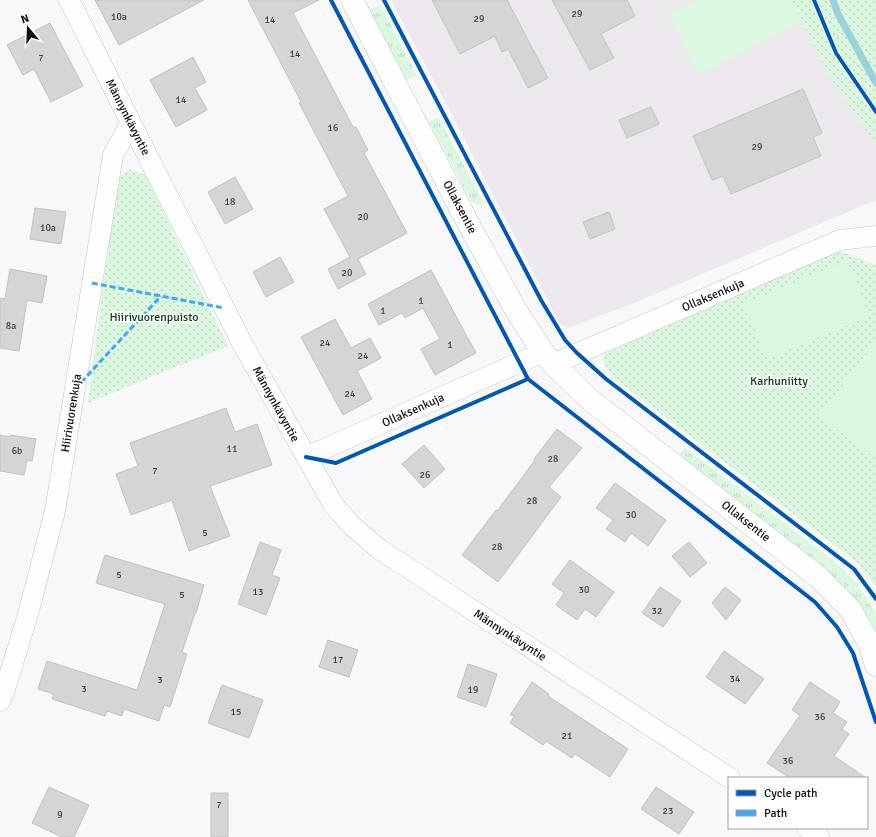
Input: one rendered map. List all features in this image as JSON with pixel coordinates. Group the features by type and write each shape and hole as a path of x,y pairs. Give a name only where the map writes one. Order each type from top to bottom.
{"street":[{"name":"Männynkävyntie","path":"69,0 242,343 333,504 351,526 379,549 728,777"},
{"name":"Ollaksentie","path":"352,0 469,225 517,312 548,358 589,399 818,577 850,609 869,643 876,665"},
{"name":"Hiirivuorenkuja","path":"0,701 27,618 55,511 113,155 131,123"},
{"name":"Ollaksenkuja","path":"306,457 840,240 876,236"}],"shaded area":[{"path":"391,0 791,0 828,74 876,145 876,200 634,303 568,328 560,324"}],"green space":[{"path":"697,0 791,0 802,22 698,75 669,14"},
{"path":"791,0 876,0 876,145 828,74"},
{"path":"381,6 417,76 406,80 369,9"},
{"path":"438,117 484,204 479,205 471,201 429,122"},
{"name":"Hiirivuorenpuisto","path":"130,169 145,175 228,346 88,403 117,178"},
{"name":"Karhuniitty","path":"836,250 876,265 876,587 857,562 611,376 602,360 604,354"},
{"path":"847,260 870,316 767,359 744,304"},
{"path":"876,341 876,458 820,416"},
{"path":"685,448 843,569 857,583 876,613 876,633 860,606 842,584 819,563 678,456"}],"building":[{"path":"95,0 204,0 119,45"},
{"path":"248,0 319,0 293,13 353,127 356,127 368,150 364,153 407,233 358,259 366,274 338,289 328,269 350,257 324,209 348,196 299,103 301,102"},
{"path":"432,0 507,0 548,78 528,88 508,49 502,52 495,36 460,54"},
{"path":"552,0 627,0 635,16 601,34 614,58 590,70"},
{"path":"50,23 83,86 51,102 34,69 23,75 7,45"},
{"path":"193,57 206,82 195,88 207,110 176,127 150,80"},
{"path":"803,89 822,133 813,137 821,156 731,194 723,176 712,180 693,136"},
{"path":"651,107 659,124 627,138 619,120"},
{"path":"235,177 253,209 225,224 208,192"},
{"path":"35,208 66,212 61,244 30,239"},
{"path":"609,212 615,229 590,239 583,222"},
{"path":"280,257 294,282 266,297 253,272"},
{"path":"10,269 47,276 42,303 27,300 19,351 0,348 0,298 5,299"},
{"path":"431,270 476,353 435,375 421,349 440,339 423,308 405,318 402,313 379,325 368,304"},
{"path":"335,319 351,348 370,338 381,358 357,371 372,399 343,415 301,337"},
{"path":"226,408 235,432 257,424 272,465 210,486 230,536 189,551 172,500 131,515 116,474 138,466 130,443"},
{"path":"557,429 582,448 549,487 561,497 498,582 462,555 496,510 497,511"},
{"path":"0,435 36,439 32,461 27,460 24,475 0,471"},
{"path":"424,445 445,469 424,488 402,464"},
{"path":"615,483 666,520 648,546 631,533 625,542 606,529 613,520 596,508"},
{"path":"260,542 281,550 272,575 280,578 266,615 238,604"},
{"path":"689,542 707,563 690,577 672,556"},
{"path":"105,555 204,585 182,652 187,654 170,707 164,705 159,721 124,709 122,716 107,711 105,716 52,699 54,694 38,689 47,661 137,690 165,604 96,583"},
{"path":"570,560 614,592 596,617 585,609 577,620 556,605 564,593 552,584"},
{"path":"660,587 681,601 663,627 642,613"},
{"path":"725,587 741,600 726,620 712,603"},
{"path":"328,640 358,650 349,677 319,667"},
{"path":"724,651 764,679 745,704 706,677"},
{"path":"468,664 497,674 486,707 457,697"},
{"path":"532,682 549,694 548,696 628,749 610,777 575,754 572,758 546,741 543,745 510,723 514,716 510,715"},
{"path":"810,682 840,702 833,713 847,722 842,729 849,734 834,756 865,777 788,777 767,763 800,715 792,710"},
{"path":"222,685 263,700 249,738 208,723"},
{"path":"49,787 89,805 74,837 62,837 32,823"},
{"path":"656,787 694,812 679,834 641,809"},
{"path":"211,793 228,793 228,837 211,837"}],"waterway":[{"path":"833,0 838,14 876,83"}],"marked path":[{"path":"92,283 224,308"},
{"path":"75,389 161,296"}],"cycle path":[{"path":"331,0 528,379 815,602 837,627 853,653 876,722"},
{"path":"384,0 541,300 565,340 606,379 854,569 876,599"},
{"path":"814,0 836,53 876,112"},
{"path":"306,457 336,463 528,379"}]}
